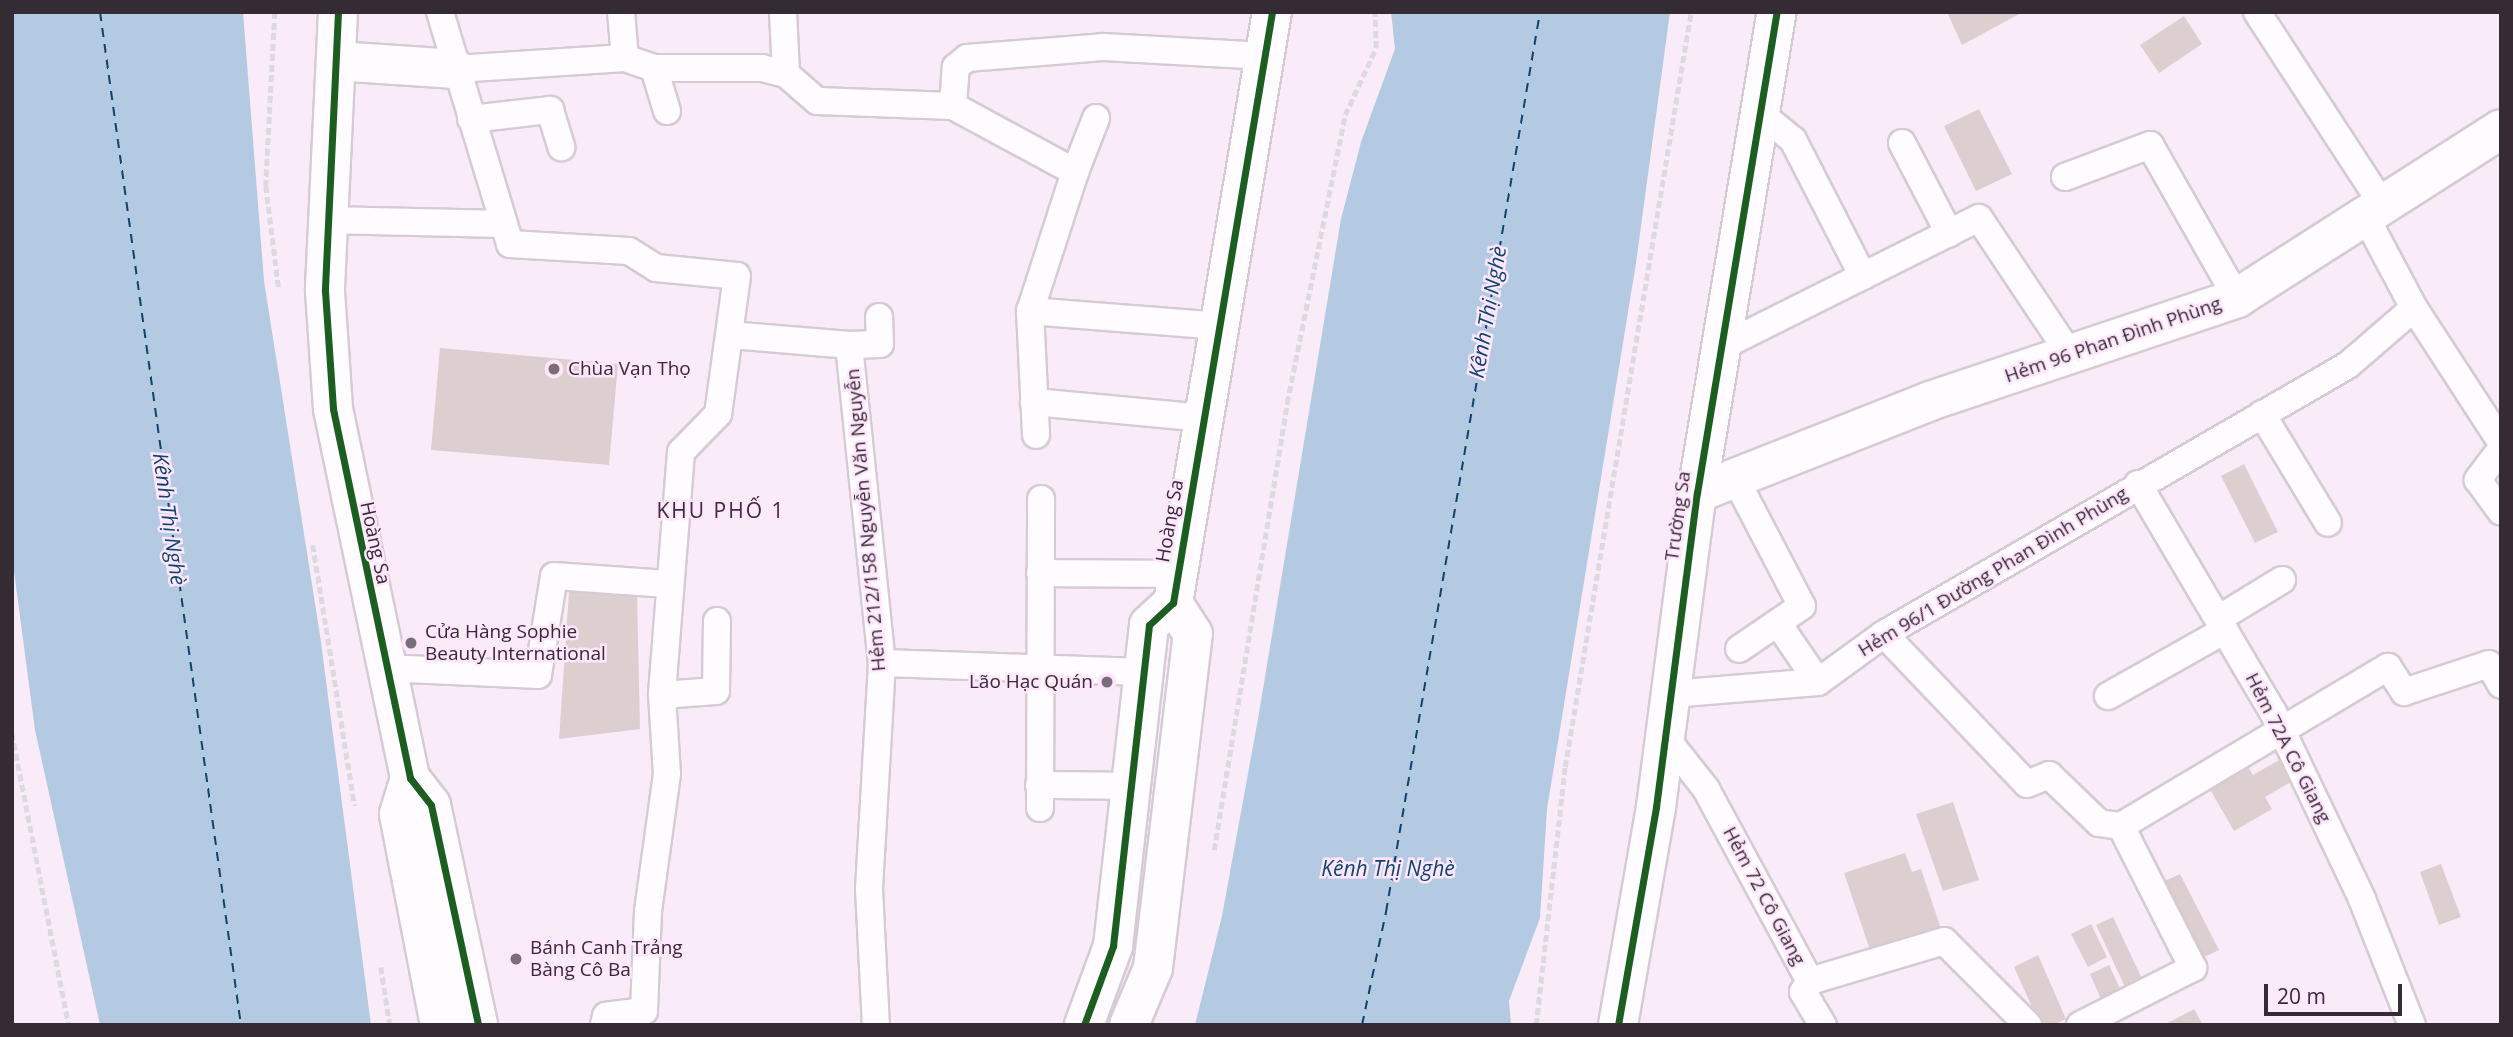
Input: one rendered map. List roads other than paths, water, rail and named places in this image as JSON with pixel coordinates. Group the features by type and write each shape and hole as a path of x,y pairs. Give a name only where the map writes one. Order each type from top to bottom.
{"street":[{"name":"Hoàng Sa","path":"338,12 325,332 332,409 410,778 431,804 478,1025"},
{"name":"Hoàng Sa","path":"1175,588 1272,12"},
{"name":"Trường Sa","path":"1618,1025 1665,737 1697,493 1777,12"},
{"path":"336,61 456,69"},
{"name":"Hẻm 96 Phan Đình Phùng","path":"1697,493 1930,401 2071,356 2237,298 2501,129"},
{"path":"1084,1025 1113,946 1149,625 1175,588"},
{"path":"1129,1025 1153,968 1193,634 1175,588"},
{"path":"1144,672 1188,677"},
{"name":"Hoàng Sa","path":"410,778 399,814 415,908 440,1025"},
{"path":"415,908 452,903"}],"lane":[{"path":"440,12 510,244 629,251 656,268 737,276 718,414 681,452 668,584 662,695 667,774 648,911 644,1011 606,1016 604,1025"},
{"path":"621,12 625,58"},
{"path":"783,12 786,74"},
{"path":"2257,12 2374,211 2414,308 2501,442"},
{"path":"953,106 956,67 967,58 1103,47 1266,57"},
{"path":"456,69 625,58 654,68 762,68 786,74 817,101 953,106 1075,172"},
{"path":"654,68 667,111"},
{"path":"471,119 550,110 562,147"},
{"path":"1760,113 1793,140 1863,276"},
{"path":"1036,435 1030,311 1075,172 1096,118"},
{"path":"1902,143 1949,233"},
{"path":"2064,177 2150,145 2237,298"},
{"path":"1721,347 1979,218 2071,356"},
{"path":"328,220 502,224"},
{"name":"Hẻm 96/1 Đường Phan Đình Phùng","path":"1818,682 1884,634 2138,484 2348,365 2414,308"},
{"path":"1030,311 1220,326"},
{"path":"849,345 880,344 878,317"},
{"name":"Hẻm 212/158 Nguyễn Văn Nguyễn","path":"730,335 849,345 883,663 869,889 876,1025"},
{"path":"1034,402 1204,418"},
{"path":"2262,414 2328,523"},
{"path":"2501,449 2478,480 2501,512"},
{"path":"1735,478 1802,607 1779,625 1739,649"},
{"name":"Hẻm 72A Cô Giang","path":"2138,484 2222,624 2281,730 2362,899 2412,1025"},
{"path":"1041,499 1040,796 1132,786"},
{"path":"1040,573 1175,588"},
{"path":"386,668 538,675 554,576 668,584"},
{"path":"2108,696 2222,624 2282,580"},
{"path":"662,695 716,691 716,621"},
{"path":"1671,694 1818,682 1779,625"},
{"path":"1884,634 2027,784 2049,775 2098,823 2122,826 2388,667 2404,692 2495,675"},
{"path":"883,663 1144,672"},
{"name":"Hẻm 72 Cô Giang","path":"1665,737 1706,789 1810,981 1944,941 2028,1025"},
{"path":"2080,1025 2193,968 2122,826"},
{"path":"1810,981 1803,992 1823,1025"}],"water":[{"name":"Kênh Thị Nghè","path":"12,12 243,12 264,281 320,635 371,1025 100,1025 35,730 12,556"},
{"name":"Kênh Thị Nghè","path":"1391,12 1670,12 1636,263 1547,809 1540,918 1509,1001 1511,1025 1195,1025 1222,916 1258,719 1341,219 1361,142 1395,49"}],"place":[{"name":"Chùa Vạn Thọ","path":"554,369"},
{"name":"Cửa Hàng Sophie Beauty International","path":"411,643"},
{"name":"Lão Hạc Quán","path":"1107,682"},
{"name":"Bánh Canh Trảng Bàng Cô Ba","path":"516,959"}],"district":[{"name":"KHU PHỐ 1","path":"721,510"}]}
